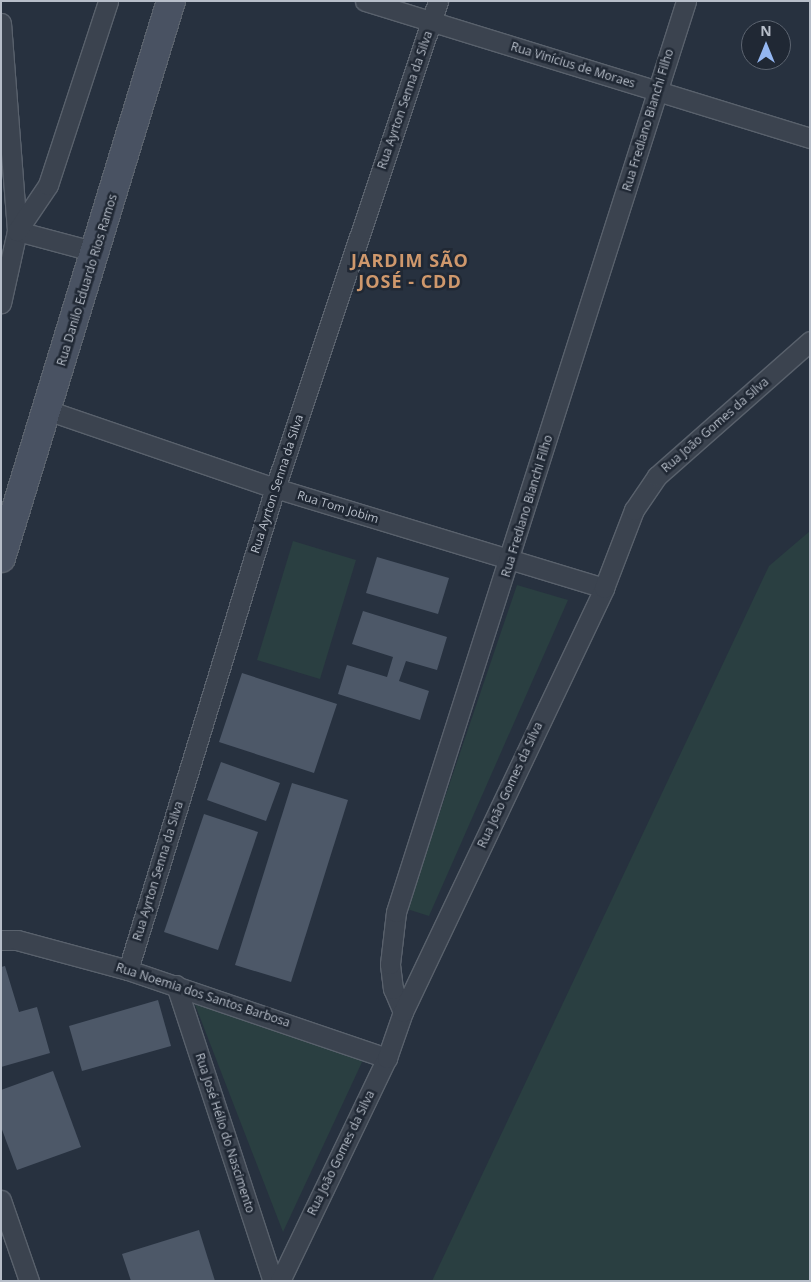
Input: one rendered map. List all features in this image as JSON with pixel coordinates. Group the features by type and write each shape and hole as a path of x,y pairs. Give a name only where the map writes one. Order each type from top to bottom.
{"street":[{"path":"17,231 48,185 108,1"},
{"name":"Rua Danilo Eduardo Rios Ramos","path":"1,558 96,252 171,1"},
{"name":"Rua Vinícius de Moraes","path":"365,1 431,23 658,90 810,138"},
{"name":"Rua Ayrton Senna da Silva","path":"128,970 275,488 438,1"},
{"name":"Rua Frediano Bianchi Filho","path":"403,1012 393,989 390,938 686,1"},
{"path":"1,23 17,231 1,303"},
{"path":"17,231 96,252"},
{"name":"Rua João Gomes da Silva","path":"280,1281 388,1058 403,1012 604,588 634,510 657,476 810,341"},
{"name":"Rua Tom Jobim","path":"47,410 275,488 511,558 604,588"},
{"name":"Rua Noemia dos Santos Barbosa","path":"6,936 176,985 388,1058"},
{"name":"Rua José Hélio do Nascimento","path":"176,985 273,1281"},
{"path":"1,1200 29,1281"}],"green space":[{"path":"810,531 810,1281 432,1281 769,566"},
{"path":"293,541 356,560 320,679 257,660"},
{"path":"517,585 568,600 429,916 407,909"},
{"path":"194,1002 363,1060 283,1232"}],"building":[{"path":"377,557 449,578 438,614 366,593"},
{"path":"363,611 447,637 437,670 406,661 399,681 429,691 420,720 338,694 347,665 387,677 393,657 352,644"},
{"path":"242,673 337,704 314,773 219,742"},
{"path":"221,762 280,783 266,821 207,800"},
{"path":"292,783 348,800 291,982 235,965"},
{"path":"204,814 258,832 218,950 164,932"},
{"path":"5,966 19,1012 37,1007 50,1053 1,1067 1,967"},
{"path":"158,1000 171,1046 82,1071 69,1026"},
{"path":"53,1071 81,1147 17,1170 1,1127 1,1090"},
{"path":"199,1230 215,1281 131,1281 122,1254"}],"district":[{"name":"JARDIM SÃO JOSÉ - CDD","path":"410,271"}]}
